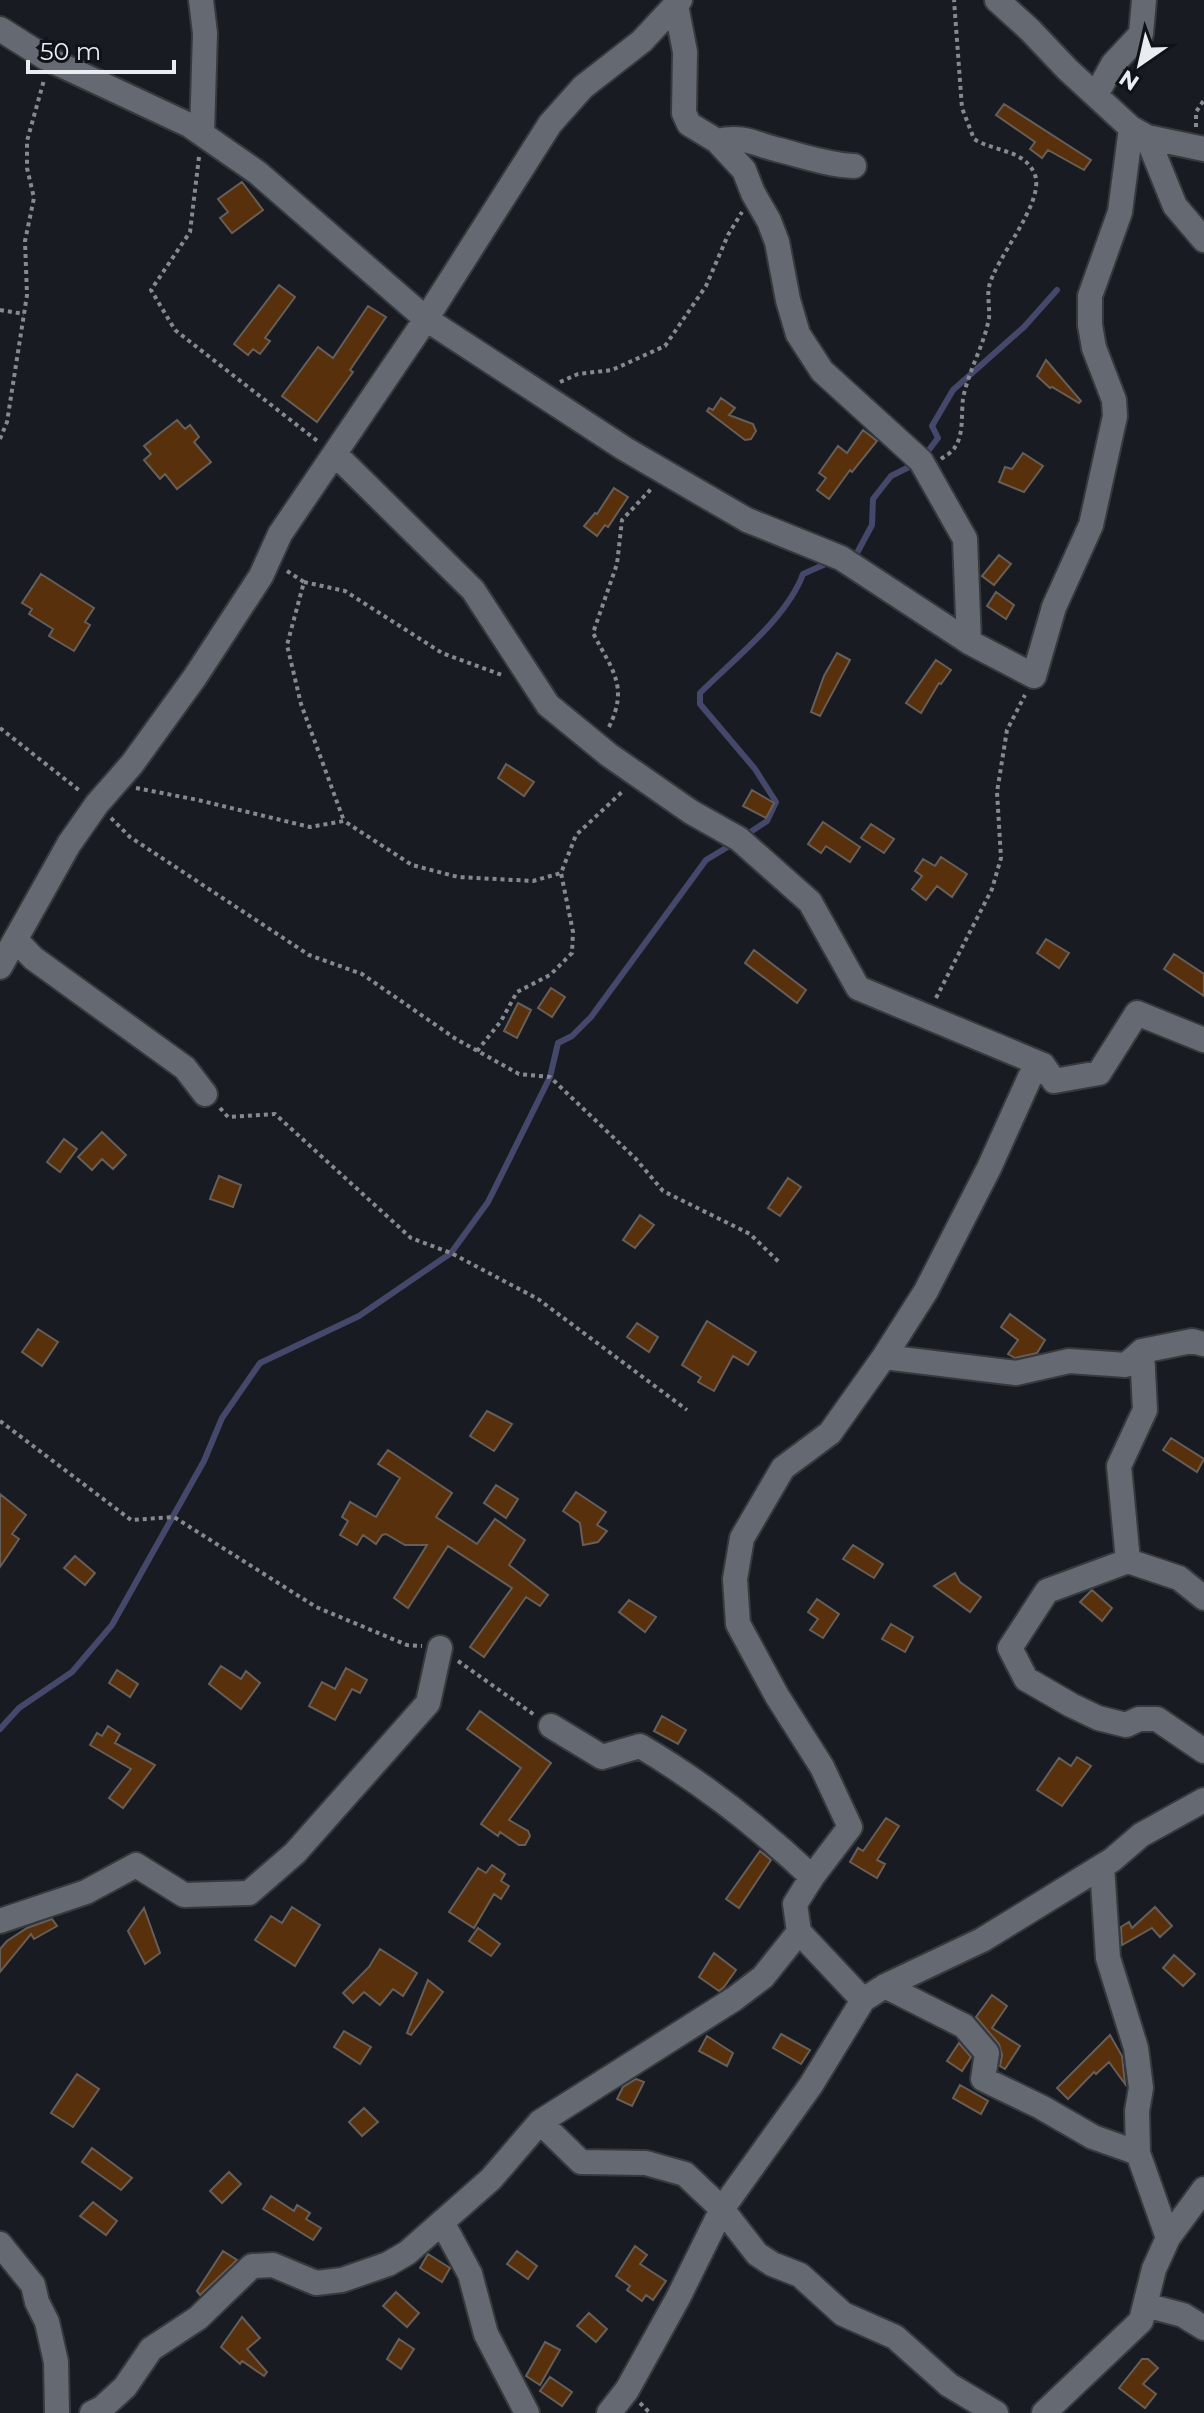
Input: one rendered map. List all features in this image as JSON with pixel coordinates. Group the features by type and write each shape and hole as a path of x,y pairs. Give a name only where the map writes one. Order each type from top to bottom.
{"street":[{"path":"201,0 205,33 202,134"},
{"path":"997,0 1139,132 1175,206 1204,240"},
{"path":"1096,95 1113,64 1141,34 1144,0"},
{"path":"678,2 685,52 684,113 689,124 717,141 744,170 777,242 798,334 822,371 921,461 965,539 969,642"},
{"path":"0,967 69,844 195,677 261,576 280,534 426,319 550,124 583,87 642,41 678,2"},
{"path":"0,29 46,58 189,125 258,173 426,319 534,392 747,520 841,558 969,642 1034,676 1054,607 1091,525 1115,416 1114,400 1094,348 1090,296 1120,212 1139,132"},
{"path":"1139,132 1203,149"},
{"path":"717,141 747,139 779,150 854,166"},
{"path":"335,454 473,590 548,705 599,748 640,777 691,812 739,839 810,902 858,988 1043,1065 1054,1081 1099,1073 1137,1013 1204,1040"},
{"path":"16,940 33,958 185,1068 205,1094"},
{"path":"863,2000 799,1932 795,1904 850,1827 822,1767 777,1696 738,1624 735,1579 742,1538 783,1468 830,1433 926,1291 989,1168 1030,1077 1043,1065"},
{"path":"884,1357 1016,1373 1069,1361 1126,1365 1142,1351 1192,1341 1204,1344"},
{"path":"1128,1561 1119,1466 1145,1410 1142,1351"},
{"path":"1204,1598 1179,1578 1128,1561 1047,1591 1010,1648 1026,1679 1071,1705 1098,1718 1126,1725 1139,1719 1157,1719 1204,1751"},
{"path":"0,1921 86,1892 136,1865 184,1895 249,1893 295,1853 428,1703 440,1648"},
{"path":"551,1726 602,1757 640,1746 685,1773 744,1817 812,1877"},
{"path":"609,2413 627,2390 678,2298 722,2209 811,2085 863,2000 885,1986 982,1940 1102,1866 1141,1835 1204,1800"},
{"path":"1102,1866 1108,1958 1136,2048 1141,2088 1137,2111 1138,2153 1168,2238"},
{"path":"92,2413 125,2387 151,2349 198,2318 252,2266 273,2265 316,2283 342,2280 388,2264 407,2253 491,2179 540,2122 734,1999 763,1977 799,1932"},
{"path":"885,1986 964,2026 987,2053 983,2079 1093,2137 1138,2153"},
{"path":"540,2122 581,2162 646,2163 685,2174 722,2209 757,2254 772,2264 800,2275 843,2314 895,2337 949,2385 996,2413"},
{"path":"1044,2413 1141,2321 1154,2269 1168,2238 1204,2189"},
{"path":"442,2222 470,2274 486,2334 527,2413"},
{"path":"0,2244 33,2285 47,2322 56,2362 57,2413"},
{"path":"1145,2305 1183,2315 1204,2328"}],"path":[{"path":"927,471 955,448 968,376 981,348 989,316 989,285 1027,215 1036,185 1035,175 1018,156 974,139 962,108 954,0"},
{"path":"0,439 7,422 27,295 25,241 34,198 27,168 27,141 43,86 46,58"},
{"path":"1203,149 1196,128 1196,112 1204,100"},
{"path":"202,134 190,232 151,290 175,330 335,454"},
{"path":"534,392 578,374 612,370 665,346 706,286 728,235 753,193"},
{"path":"0,310 24,314"},
{"path":"599,748 615,715 620,687 593,633 617,564 622,520 667,473"},
{"path":"269,559 304,582 345,591 442,653 497,674 531,679"},
{"path":"304,582 287,645 301,704 344,821 412,865 458,877 533,881 561,873"},
{"path":"925,1016 939,995 992,889 1001,858 997,792 1007,730 1025,695 1029,673"},
{"path":"0,728 97,804 130,837 309,955 362,974 477,1051 519,1074 550,1077 636,1159 663,1191 750,1234 781,1264"},
{"path":"477,1051 501,1021 517,992 550,975 572,953 573,932 561,873 576,835 640,777"},
{"path":"114,784 310,827 344,821"},
{"path":"205,1094 228,1117 275,1114 411,1238 451,1253 538,1299 687,1410"},
{"path":"0,1421 131,1520 174,1517 316,1607 407,1645 440,1648 551,1726"}],"building":[{"path":"1004,104 1091,160 1084,170 1048,150 1042,158 1030,149 1035,142 996,115"},
{"path":"242,182 263,210 232,233 220,218 228,212 218,199"},
{"path":"279,285 295,297 265,338 270,341 260,354 253,349 248,355 234,344"},
{"path":"368,306 386,317 350,370 353,372 317,422 282,396 318,347 333,358"},
{"path":"1046,360 1081,401 1079,403 1050,388 1037,376"},
{"path":"721,398 735,408 729,415 753,424 756,431 751,439 745,440 707,411 709,408 713,410"},
{"path":"177,420 185,429 190,425 199,437 194,442 211,462 177,489 165,474 160,479 144,460 151,454 144,446"},
{"path":"863,430 877,441 829,499 817,490 826,478 819,473 838,446 847,453"},
{"path":"1023,453 1043,466 1024,492 999,482 1005,467 1012,469"},
{"path":"614,488 628,497 608,527 605,525 597,536 584,526 597,514"},
{"path":"999,555 1011,564 994,585 982,576"},
{"path":"41,574 94,608 85,622 90,625 74,651 49,636 53,629 29,614 32,609 22,603"},
{"path":"996,592 1014,605 1006,619 987,606"},
{"path":"837,653 850,660 820,716 811,712 824,676"},
{"path":"936,660 951,670 939,683 921,713 906,703"},
{"path":"506,764 534,782 524,796 498,778"},
{"path":"752,790 774,803 766,818 743,806"},
{"path":"823,822 860,847 850,862 826,846 821,853 808,844"},
{"path":"871,824 894,839 884,853 861,838"},
{"path":"941,857 967,874 952,897 937,886 926,900 912,889 922,876 915,871 923,859 935,866"},
{"path":"1046,939 1069,953 1059,968 1037,953"},
{"path":"754,950 806,990 797,1003 745,963"},
{"path":"1174,954 1204,974 1204,996 1164,969"},
{"path":"551,988 565,997 552,1017 538,1008"},
{"path":"518,1003 531,1010 517,1038 504,1031"},
{"path":"102,1132 126,1155 113,1169 102,1159 92,1170 78,1157"},
{"path":"64,1139 77,1149 60,1172 47,1162"},
{"path":"219,1176 241,1185 233,1207 210,1199"},
{"path":"788,1178 801,1187 780,1216 768,1208"},
{"path":"640,1215 654,1225 635,1248 623,1240"},
{"path":"1010,1314 1045,1340 1037,1353 1015,1358 1008,1354 1018,1340 1001,1327"},
{"path":"707,1321 756,1352 748,1365 733,1356 714,1391 698,1382 701,1377 682,1365"},
{"path":"637,1323 658,1337 649,1352 627,1337"},
{"path":"38,1329 58,1342 42,1366 22,1352"},
{"path":"487,1411 512,1424 494,1451 470,1436"},
{"path":"1171,1438 1204,1459 1197,1472 1163,1450"},
{"path":"388,1450 452,1493 436,1517 477,1544 495,1519 525,1540 509,1565 548,1595 540,1606 526,1597 484,1657 470,1647 512,1588 448,1546 408,1608 394,1598 427,1545 405,1545 386,1534 376,1544 363,1535 357,1545 340,1535 348,1521 342,1517 350,1502 376,1517 400,1478 378,1464"},
{"path":"496,1485 518,1499 506,1518 484,1503"},
{"path":"576,1492 606,1512 597,1525 607,1531 598,1542 583,1545 580,1523 563,1511"},
{"path":"0,1494 26,1515 12,1534 19,1539 0,1567"},
{"path":"853,1545 883,1564 874,1578 843,1559"},
{"path":"75,1556 95,1573 85,1585 64,1568"},
{"path":"955,1573 960,1582 981,1597 970,1612 934,1586"},
{"path":"1092,1590 1112,1608 1102,1621 1080,1602"},
{"path":"817,1599 839,1614 823,1638 810,1630 818,1619 808,1612"},
{"path":"629,1600 656,1617 645,1632 619,1612"},
{"path":"891,1624 913,1637 905,1652 882,1639"},
{"path":"221,1666 241,1679 246,1671 260,1683 241,1709 209,1684"},
{"path":"346,1668 367,1680 360,1693 352,1689 335,1720 309,1706 322,1682 335,1689"},
{"path":"117,1670 138,1684 130,1697 109,1683"},
{"path":"480,1711 551,1763 509,1820 528,1831 530,1836 525,1845 519,1845 500,1832 498,1836 481,1824 521,1768 467,1729"},
{"path":"662,1716 686,1730 678,1744 654,1731"},
{"path":"108,1726 120,1734 115,1743 155,1765 123,1808 109,1798 131,1769 90,1745 97,1733 102,1736"},
{"path":"1077,1757 1091,1766 1062,1806 1037,1790 1059,1758 1071,1766"},
{"path":"886,1818 899,1826 877,1860 885,1864 877,1878 850,1862 858,1848 863,1851"},
{"path":"760,1851 771,1860 739,1908 726,1899"},
{"path":"492,1865 505,1874 501,1881 509,1886 501,1899 494,1894 474,1928 449,1912 478,1868 486,1873"},
{"path":"292,1907 320,1925 295,1966 255,1940 271,1916 282,1923"},
{"path":"1155,1907 1172,1926 1160,1937 1152,1928 1122,1945 1121,1927 1129,1922 1132,1928"},
{"path":"144,1908 160,1953 145,1964 128,1931"},
{"path":"52,1919 57,1926 34,1939 31,1934 0,1972 0,1949 7,1941 27,1928"},
{"path":"478,1928 500,1944 491,1956 469,1941"},
{"path":"380,1949 417,1973 403,1996 393,1989 380,2005 364,1992 353,2003 343,1993 369,1967"},
{"path":"714,1953 736,1970 719,1991 699,1977"},
{"path":"1174,1955 1195,1974 1183,1986 1163,1968"},
{"path":"428,1980 443,1992 411,2035 407,2033"},
{"path":"992,1995 1007,2006 992,2028 1020,2046 1005,2069 1000,2066 1002,2055 999,2044 976,2017"},
{"path":"344,2031 371,2047 360,2064 334,2047"},
{"path":"781,2034 810,2050 801,2064 773,2048"},
{"path":"1110,2035 1122,2056 1125,2084 1109,2062 1096,2074 1094,2072 1068,2099 1057,2088"},
{"path":"707,2036 733,2053 727,2066 699,2051"},
{"path":"959,2043 971,2057 962,2071 947,2061"},
{"path":"77,2074 99,2089 73,2127 51,2113"},
{"path":"636,2079 644,2082 632,2106 617,2099 623,2087"},
{"path":"960,2085 988,2101 981,2114 953,2098"},
{"path":"364,2108 378,2122 362,2136 349,2122"},
{"path":"92,2148 132,2178 121,2190 82,2162"},
{"path":"229,2172 241,2184 222,2203 210,2191"},
{"path":"271,2196 294,2211 297,2205 310,2213 306,2219 321,2228 313,2240 263,2209"},
{"path":"93,2202 117,2221 106,2235 80,2216"},
{"path":"635,2246 647,2255 640,2264 666,2281 653,2300 646,2295 642,2301 627,2290 630,2286 616,2276"},
{"path":"223,2251 237,2260 200,2295 197,2291"},
{"path":"517,2251 537,2266 528,2279 507,2264"},
{"path":"428,2254 450,2268 442,2282 420,2268"},
{"path":"396,2292 419,2313 407,2327 383,2306"},
{"path":"589,2313 607,2329 596,2342 577,2326"},
{"path":"242,2317 260,2338 247,2349 267,2372 264,2376 242,2361 240,2364 221,2347"},
{"path":"399,2339 414,2349 401,2369 387,2359"},
{"path":"545,2342 560,2350 540,2385 526,2376"},
{"path":"1142,2359 1148,2359 1158,2368 1143,2384 1156,2394 1145,2408 1119,2388"},
{"path":"550,2377 572,2392 562,2406 540,2391"}],"waterway":[{"path":"925,455 938,438 932,426 953,390 1024,327 1057,290"},
{"path":"848,556 857,553 872,525 873,499 891,476 913,465"},
{"path":"743,837 767,821 776,802 755,769 700,704 700,693 772,622 803,574 830,562"},
{"path":"0,1729 19,1708 72,1672 112,1625 204,1461 222,1418 260,1363 359,1316 451,1253 488,1202 550,1077 558,1043 572,1036 591,1017 706,860 734,843"}]}
